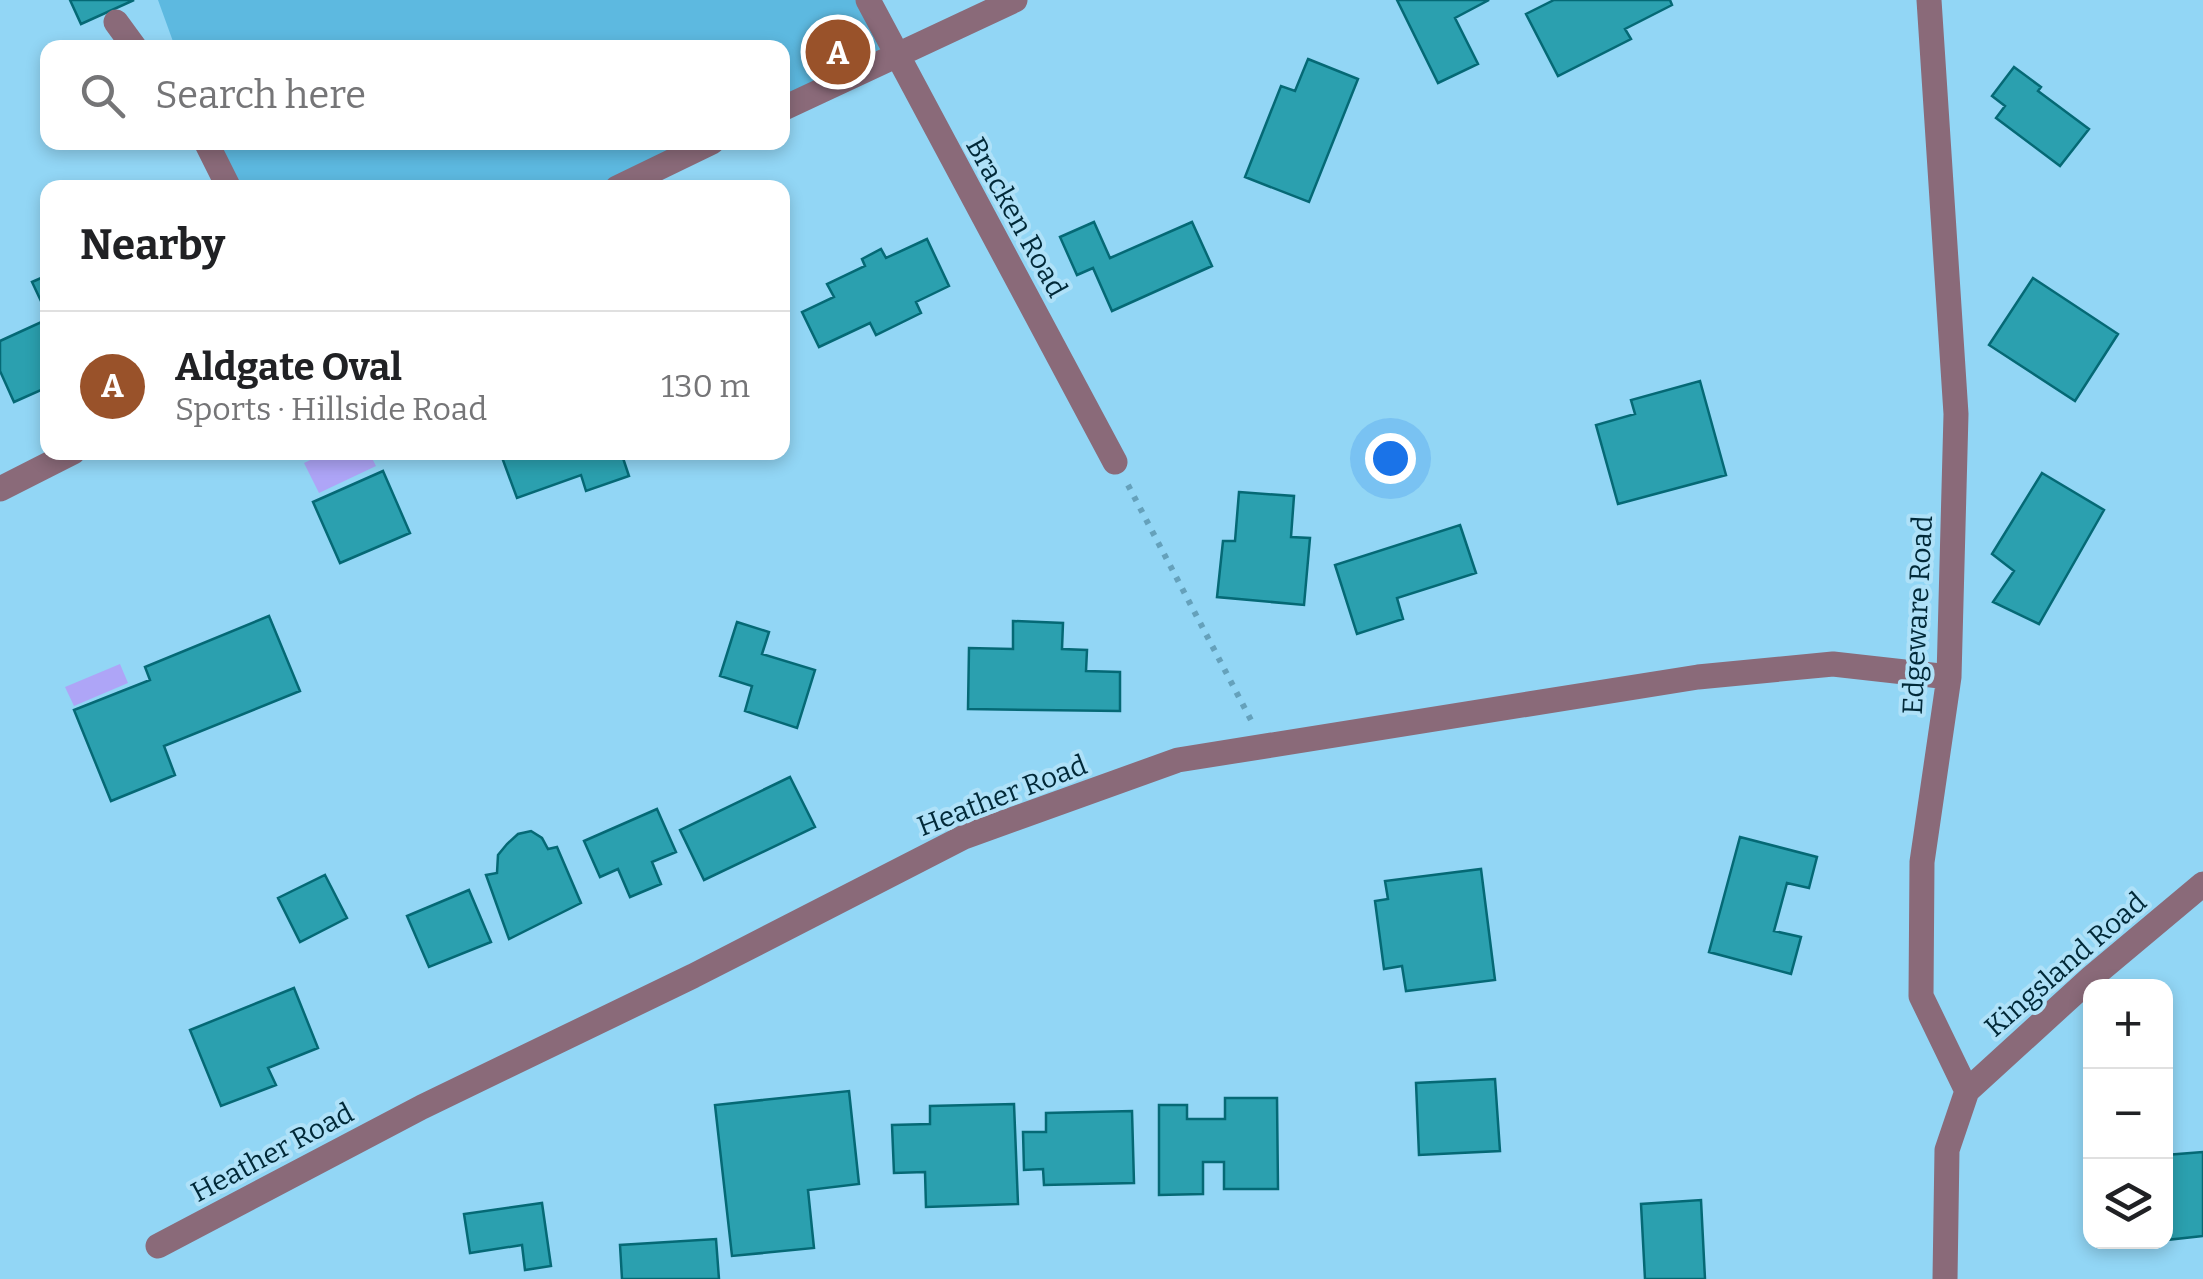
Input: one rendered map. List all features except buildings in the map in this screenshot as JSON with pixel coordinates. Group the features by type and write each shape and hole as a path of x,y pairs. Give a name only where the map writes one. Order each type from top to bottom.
{"street":[{"name":"Bracken Road","path":"868,0 1115,462"},
{"path":"790,105 1015,0"},
{"name":"Edgeware Road","path":"1929,0 1956,414 1949,677 1922,862 1921,996 1967,1091"},
{"path":"116,22 130,40"},
{"path":"210,150 224,180"},
{"path":"634,180 695,150"},
{"path":"0,489 56,460"},
{"name":"Heather Road","path":"158,1246 422,1107 692,976 964,836 1178,760 1698,677 1833,664 1949,677"},
{"name":"Kingsland Road","path":"1967,1091 2092,977 2203,884"},
{"path":"1945,1279 1947,1150 1967,1091"}],"path":[{"path":"1115,462 1265,746"}],"shaded area":[{"path":"158,0 868,0 895,56 790,106 790,40 172,40"},
{"path":"213,150 697,150 634,180 226,180"},
{"path":"373,460 376,466 319,493 304,463"},
{"path":"120,664 128,683 74,706 65,687"}],"place":[{"name":"Aldgate Oval","path":"838,52"}]}
